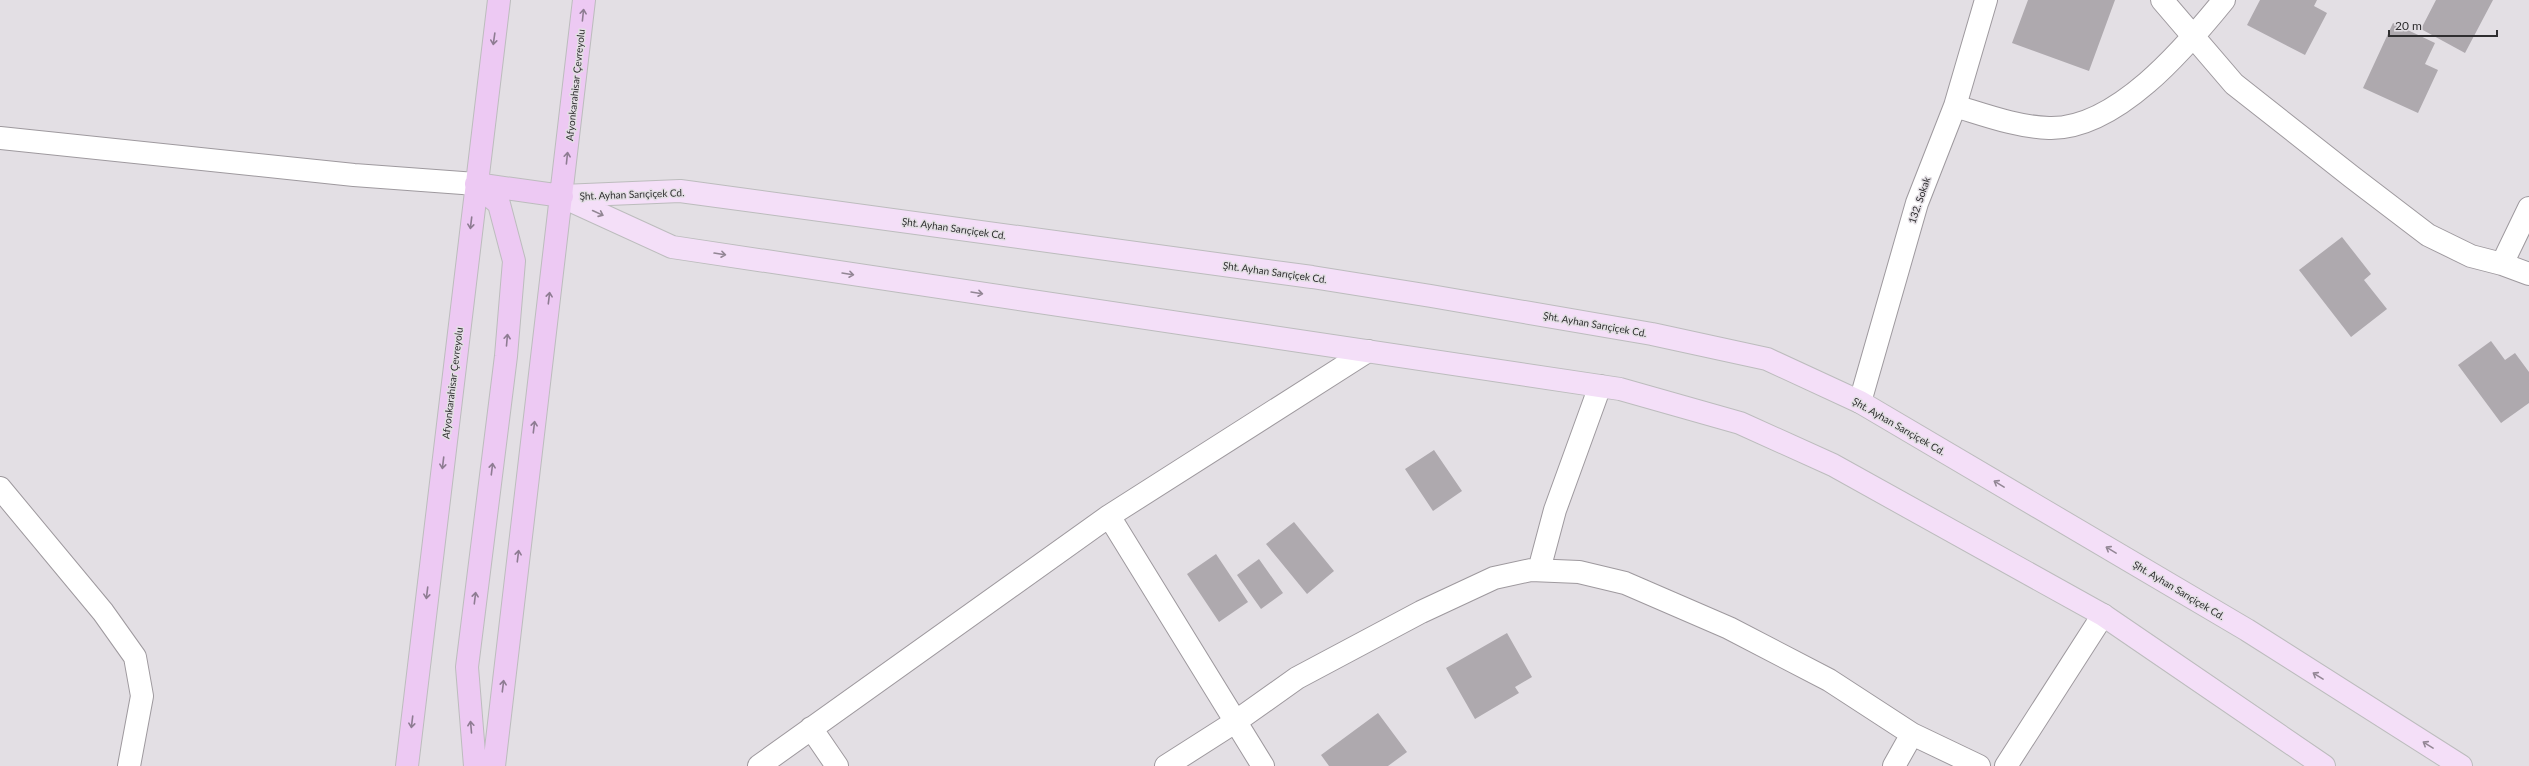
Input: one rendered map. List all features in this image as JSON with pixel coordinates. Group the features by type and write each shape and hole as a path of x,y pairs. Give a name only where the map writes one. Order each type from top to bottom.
{"highway":[{"name":"Afyonkarahisar Çevreyolu","path":"407,766 499,0"},
{"name":"Afyonkarahisar Çevreyolu","path":"494,766 584,0"},
{"path":"476,184 562,196"},
{"path":"474,766 466,667 506,356 514,261 499,204 476,184"}],"main road":[{"name":"Şht. Ayhan Sarıçiçek Cd.","path":"562,196 680,191 1424,294 1652,334 1767,360 1860,402 2247,630 2461,766"},
{"name":"Şht. Ayhan Sarıçiçek Cd.","path":"562,196 672,247 1620,389 1740,423 1833,465 2102,615 2324,766"}],"street":[{"name":"132. Sokak","path":"1860,402 1917,203 1955,106 1986,0"},
{"path":"2162,0 2234,84 2428,235 2471,256 2502,264 2529,274"},
{"path":"1955,106 2026,126 2050,128 2074,126 2108,113 2123,103 2194,38 2224,0"},
{"path":"0,138 354,175 476,184"},
{"path":"2502,264 2529,208"},
{"path":"759,766 1109,516 1368,352"},
{"path":"1539,570 1555,510 1600,386"},
{"path":"0,488 104,612 135,657 142,696 129,766"},
{"path":"1109,516 1263,766"},
{"path":"1166,766 1235,722 1297,678 1421,612 1494,578 1539,570 1579,572 1625,583 1708,619 1829,680 1912,734 1980,766"},
{"path":"2006,766 2102,615"},
{"path":"811,728 837,766"},
{"path":"1894,766 1912,734"}],"building":[{"path":"2028,0 2115,0 2089,71 2012,43"},
{"path":"2260,0 2317,0 2314,6 2327,13 2305,55 2247,25"},
{"path":"2436,0 2493,0 2465,53 2421,29"},
{"path":"2393,23 2435,43 2425,64 2438,70 2418,113 2363,88"},
{"path":"2342,237 2371,274 2364,280 2387,309 2351,337 2299,270"},
{"path":"2491,341 2505,360 2515,353 2529,372 2529,403 2501,423 2458,365"},
{"path":"1434,450 1462,491 1433,511 1405,469"},
{"path":"1294,522 1334,571 1307,594 1266,544"},
{"path":"1216,554 1248,602 1219,622 1187,574"},
{"path":"1259,559 1283,593 1261,609 1237,575"},
{"path":"1507,633 1532,677 1515,687 1519,693 1475,719 1446,668"},
{"path":"1378,713 1407,752 1388,766 1329,766 1321,755"}]}
